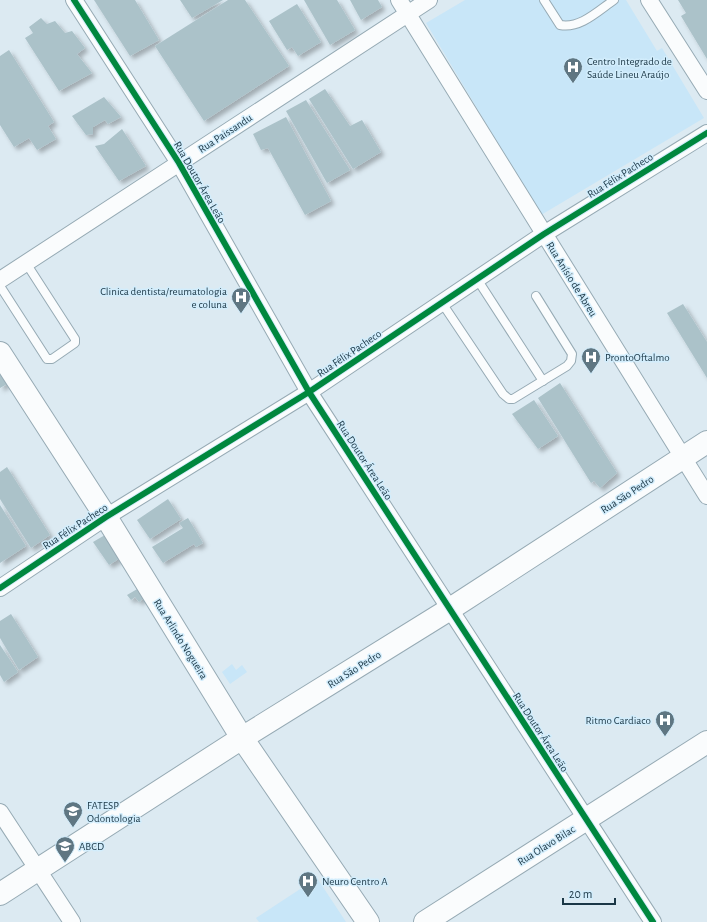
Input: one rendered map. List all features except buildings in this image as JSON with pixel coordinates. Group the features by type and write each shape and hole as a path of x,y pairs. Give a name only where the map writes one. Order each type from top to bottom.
{"street":[{"name":"Rua Doutor Área Leão","path":"74,0 179,163 309,392 653,922"},
{"name":"Rua Anísio de Abreu","path":"399,0 707,496"},
{"name":"Rua Paissandu","path":"0,280 429,0"},
{"path":"648,0 707,91"},
{"name":"Rua Félix Pacheco","path":"0,588 106,518 309,392 544,234 707,133"},
{"name":"Rua Arlindo Nogueira","path":"0,353 106,518 242,738 368,922"},
{"name":"Rua São Pedro","path":"0,894 242,738 450,609 707,442"},
{"name":"Rua Olavo Bilac","path":"425,922 707,742"},
{"path":"0,812 72,922"}],"lane":[{"path":"544,0 560,25 568,27 578,24 614,0"},
{"path":"0,286 47,359 52,359 75,343 75,339 26,263"},
{"path":"477,279 543,381"},
{"path":"442,302 503,394 509,399 513,399 567,366 571,361 572,354 536,296"}],"shaded area":[{"name":"Centro Integrado de Saúde Lineu Araújo","path":"465,0 626,0 657,51 662,48 704,118 541,215 426,23"},
{"path":"232,664 236,670 242,665 247,672 230,684 222,672"},
{"name":"Neuro Centro A","path":"317,878 346,922 259,922 256,918"}],"cycle path":[{"path":"74,0 179,163 309,392 653,922"},
{"path":"0,588 106,517 309,392 544,234 707,133"}],"place":[{"name":"Centro Integrado de Saúde Lineu Araújo","path":"573,84"},
{"name":"Clinica dentista/reumatologia e coluna","path":"241,314"},
{"name":"ProntoOftalmo","path":"591,374"},
{"name":"Ritmo Cardiaco","path":"665,737"},
{"name":"FATESP Odontologia","path":"73,828"},
{"name":"ABCD","path":"65,863"},
{"name":"Neuro Centro A","path":"308,898"}]}
